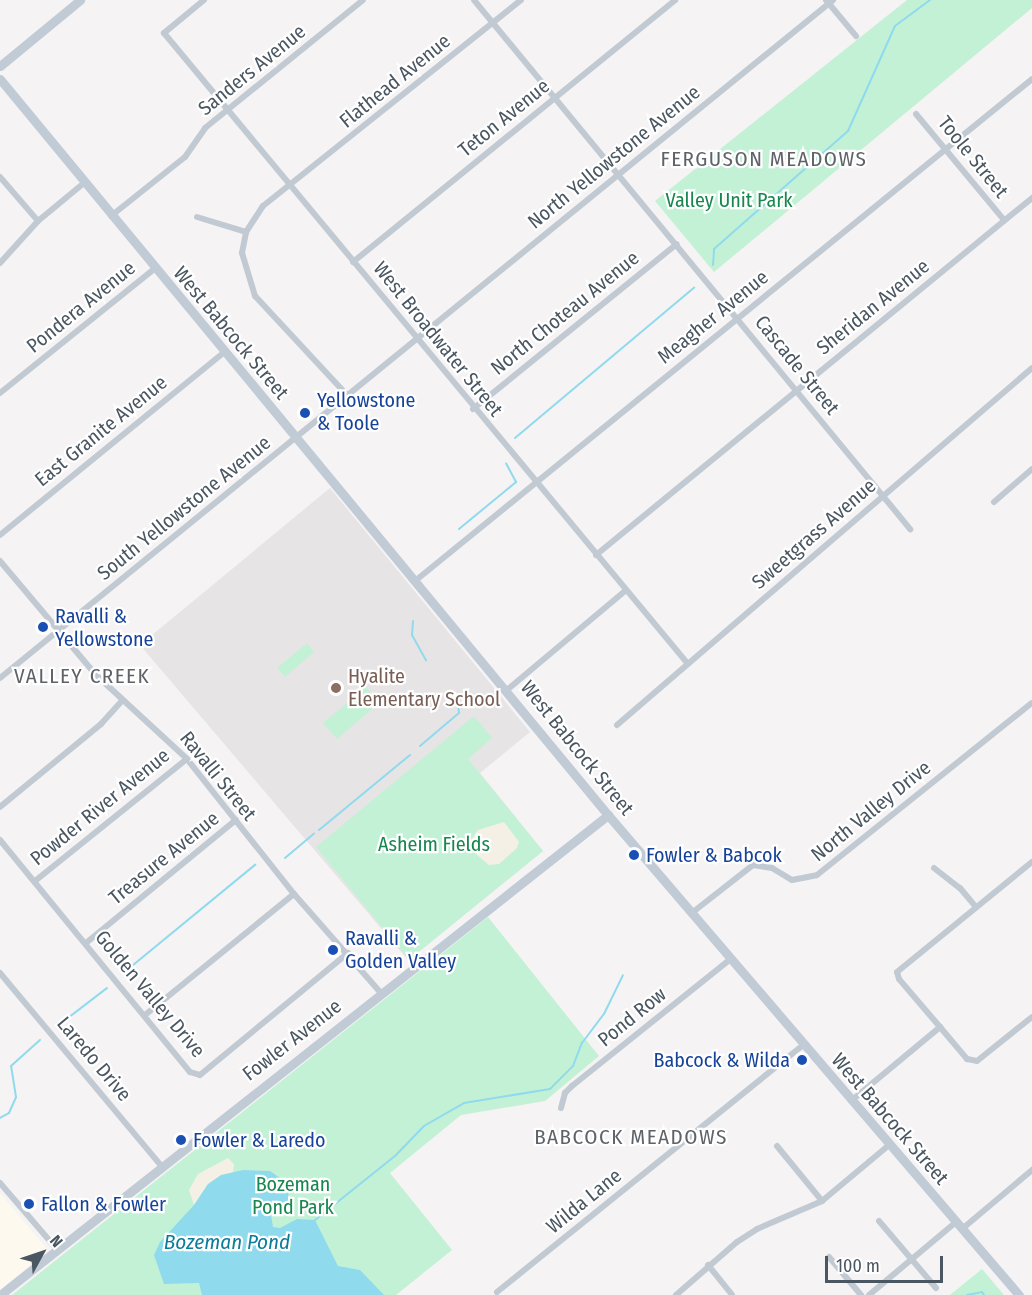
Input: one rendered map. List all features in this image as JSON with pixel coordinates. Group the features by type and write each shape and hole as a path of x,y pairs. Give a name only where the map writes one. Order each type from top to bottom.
{"street":[{"path":"0,66 80,0"},
{"name":"West Broadwater Street","path":"204,0 164,33 290,188 688,664"},
{"name":"Sanders Avenue","path":"111,216 185,157 206,128 363,0"},
{"name":"Cascade Street","path":"474,0 910,529"},
{"name":"Flathead Avenue","path":"246,232 264,206 290,188 521,0"},
{"name":"Teton Avenue","path":"353,262 675,0"},
{"path":"830,1 856,36"},
{"name":"North Yellowstone Avenue","path":"416,339 830,1"},
{"name":"West Babcock Street","path":"0,79 223,353 507,690 608,815 733,958 803,1045 1019,1295"},
{"name":"Meagher Avenue","path":"415,580 1032,79"},
{"name":"Toole Street","path":"916,114 1004,220"},
{"path":"0,177 38,221"},
{"path":"0,263 38,221 84,183"},
{"name":"Sheridan Avenue","path":"596,555 1032,198"},
{"path":"197,217 246,232 242,253 255,297 347,395"},
{"name":"North Choteau Avenue","path":"473,408 677,244"},
{"name":"Pondera Avenue","path":"0,393 154,269"},
{"name":"South Yellowstone Avenue","path":"0,678 416,339"},
{"name":"East Granite Avenue","path":"0,535 223,353"},
{"name":"Sweetgrass Avenue","path":"617,725 1032,368"},
{"path":"993,502 1032,469"},
{"name":"Ravalli Street","path":"0,561 121,702 187,759 294,894 381,993"},
{"path":"507,690 625,591"},
{"path":"0,807 102,724 121,702"},
{"name":"North Valley Drive","path":"693,912 753,865 772,868 792,880 817,875 1032,703"},
{"name":"Powder River Avenue","path":"35,881 187,759"},
{"name":"Fowler Avenue","path":"0,1295 56,1248 608,815"},
{"name":"Treasure Avenue","path":"86,943 236,820"},
{"name":"Golden Valley Drive","path":"0,840 146,1015 190,1072 200,1075 348,953"},
{"path":"1032,862 897,972 899,979 966,1059 977,1061 1032,1017"},
{"path":"934,868 960,888 976,907"},
{"path":"146,1015 294,894"},
{"name":"Pond Row","path":"561,1108 565,1093 572,1086 733,958"},
{"name":"Laredo Drive","path":"0,973 162,1167"},
{"path":"851,1101 940,1028"},
{"name":"Wilda Lane","path":"497,1292 803,1045"},
{"path":"676,1295 708,1265 757,1229 822,1201 889,1145"},
{"path":"777,1146 822,1201"},
{"path":"869,1295 911,1259 959,1226 1032,1170"},
{"path":"0,1183 56,1248"},
{"path":"879,1221 936,1288"},
{"path":"829,1257 861,1295"},
{"path":"708,1265 732,1295"}],"shaded area":[{"name":"Hyalite Elementary School","path":"330,488 530,732 480,773 543,851 408,960 140,645"},
{"path":"0,1193 48,1250 0,1290"}],"green space":[{"name":"Valley Unit Park","path":"907,0 1032,0 1032,8 714,272 655,201"},
{"path":"307,643 314,652 285,677 277,668"},
{"path":"366,687 379,703 337,739 323,723"},
{"name":"Asheim Fields","path":"474,716 492,738 468,759 543,851 409,960 316,847"},
{"name":"Bozeman Pond Park","path":"488,917 599,1056 545,1101 461,1115 390,1173 452,1250 396,1295 12,1295"},
{"path":"982,1269 1004,1295 950,1295"}],"sand":[{"path":"504,822 519,842 517,848 499,864 489,865 477,855 472,839 478,830"},
{"path":"228,1158 234,1164 233,1172 208,1184 194,1205 189,1190 198,1174"}],"water":[{"name":"Bozeman Pond","path":"243,1170 270,1171 283,1180 289,1200 270,1208 273,1227 280,1228 297,1219 315,1220 338,1266 360,1270 384,1295 202,1295 199,1283 164,1284 154,1255 160,1242 194,1205 208,1184 221,1175"}],"waterway":[{"path":"713,265 714,249 848,131 895,26 930,0"},
{"path":"515,438 694,288"},
{"path":"459,529 516,482 506,463"},
{"path":"413,621 412,635 426,660"},
{"path":"420,746 459,713 458,704"},
{"path":"319,830 410,755"},
{"path":"285,858 314,834"},
{"path":"127,970 255,865"},
{"path":"315,1220 396,1155 424,1126 464,1103 550,1089 573,1066 582,1043 604,1014 623,975"},
{"path":"64,1021 107,988"},
{"path":"0,1118 9,1113 16,1097 11,1066 40,1040"},
{"path":"967,1295 982,1292 984,1295"}],"place":[{"name":"Yellowstone & Toole","path":"305,413"},
{"name":"Ravalli & Yellowstone","path":"43,627"},
{"name":"Hyalite Elementary School","path":"336,688"},
{"name":"Fowler & Babcok","path":"634,855"},
{"name":"Ravalli & Golden Valley","path":"333,950"},
{"name":"Babcock & Wilda","path":"802,1060"},
{"name":"Fowler & Laredo","path":"181,1140"},
{"name":"Fallon & Fowler","path":"29,1204"}],"district":[{"name":"FERGUSON MEADOWS","path":"764,159"},
{"name":"VALLEY CREEK","path":"82,676"},
{"name":"BABCOCK MEADOWS","path":"631,1137"}]}
